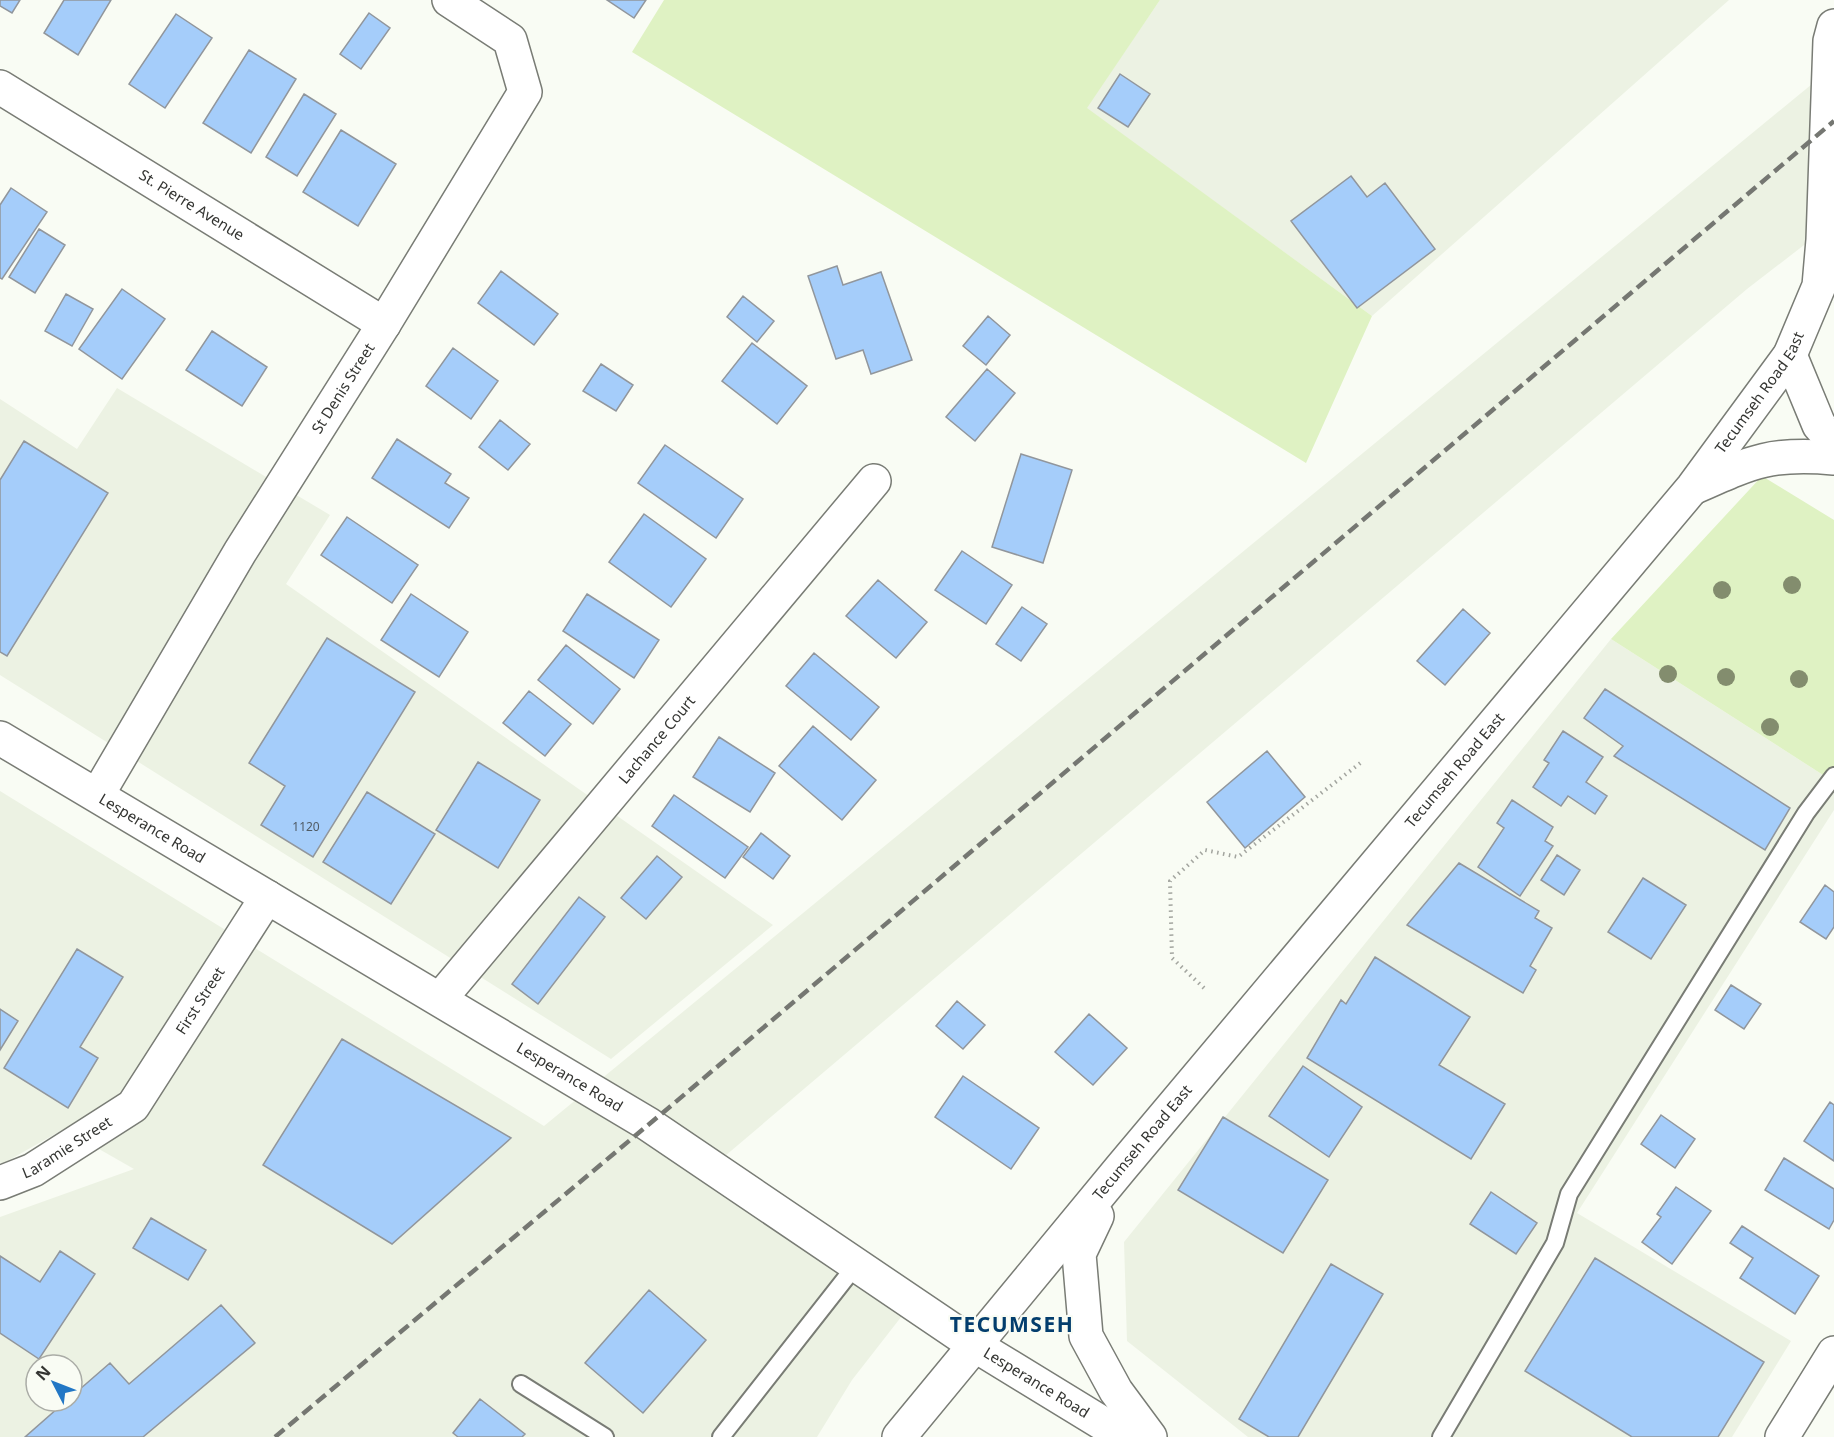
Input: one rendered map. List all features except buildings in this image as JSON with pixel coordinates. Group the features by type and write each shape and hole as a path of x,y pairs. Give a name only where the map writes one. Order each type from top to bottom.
{"main road":[{"name":"St Denis Street","path":"98,794 240,552 384,324 525,92 510,40 449,0"},
{"name":"Tecumseh Road East","path":"899,1437 1121,1168 1694,488 1790,355 1819,286 1823,240 1830,41 1834,26"},
{"name":"St. Pierre Avenue","path":"0,87 384,324"},
{"path":"1790,355 1820,425 1834,442"},
{"path":"1694,488 1752,462 1778,456 1799,454 1834,458"},
{"name":"Lachance Court","path":"440,999 874,480"},
{"name":"Lesperance Road","path":"0,738 98,794 648,1124 976,1346 1125,1437"},
{"name":"First Street","path":"133,1106 267,897"},
{"name":"Laramie Street","path":"0,1183 33,1170 133,1106"},
{"path":"1121,1168 1079,1254 1086,1336 1116,1391 1150,1437"},
{"path":"1782,1437 1834,1353"}],"lane":[{"path":"1441,1437 1555,1243 1569,1194 1806,813 1834,776"},
{"path":"721,1437 856,1265"},
{"path":"521,1384 605,1437"}],"path":[{"path":"1204,988 1172,958 1170,881 1205,850 1238,857 1363,761"}],"shaded area":[{"path":"1160,0 1729,0 1372,316 1086,108"},
{"path":"1834,66 1834,222 1747,289 712,1167 912,1303 852,1380 817,1437 0,1437 0,1217 134,1169 64,1129 2,1164 0,1162 0,791 544,1126"},
{"path":"117,388 330,515 286,584 773,925 611,1059 0,675 0,399 77,449"},
{"path":"1611,639 1834,782 1834,810 1577,1213 1791,1341 1732,1437 1248,1437 1127,1341 1124,1242"}],"green space":[{"path":"664,0 1160,0 1087,108 1372,316 1306,463 632,52"},
{"path":"1762,476 1834,520 1834,782 1611,639"}],"railway":[{"path":"275,1437 672,1105 1834,121"}],"district":[{"name":"TECUMSEH","path":"1012,1325"}]}
